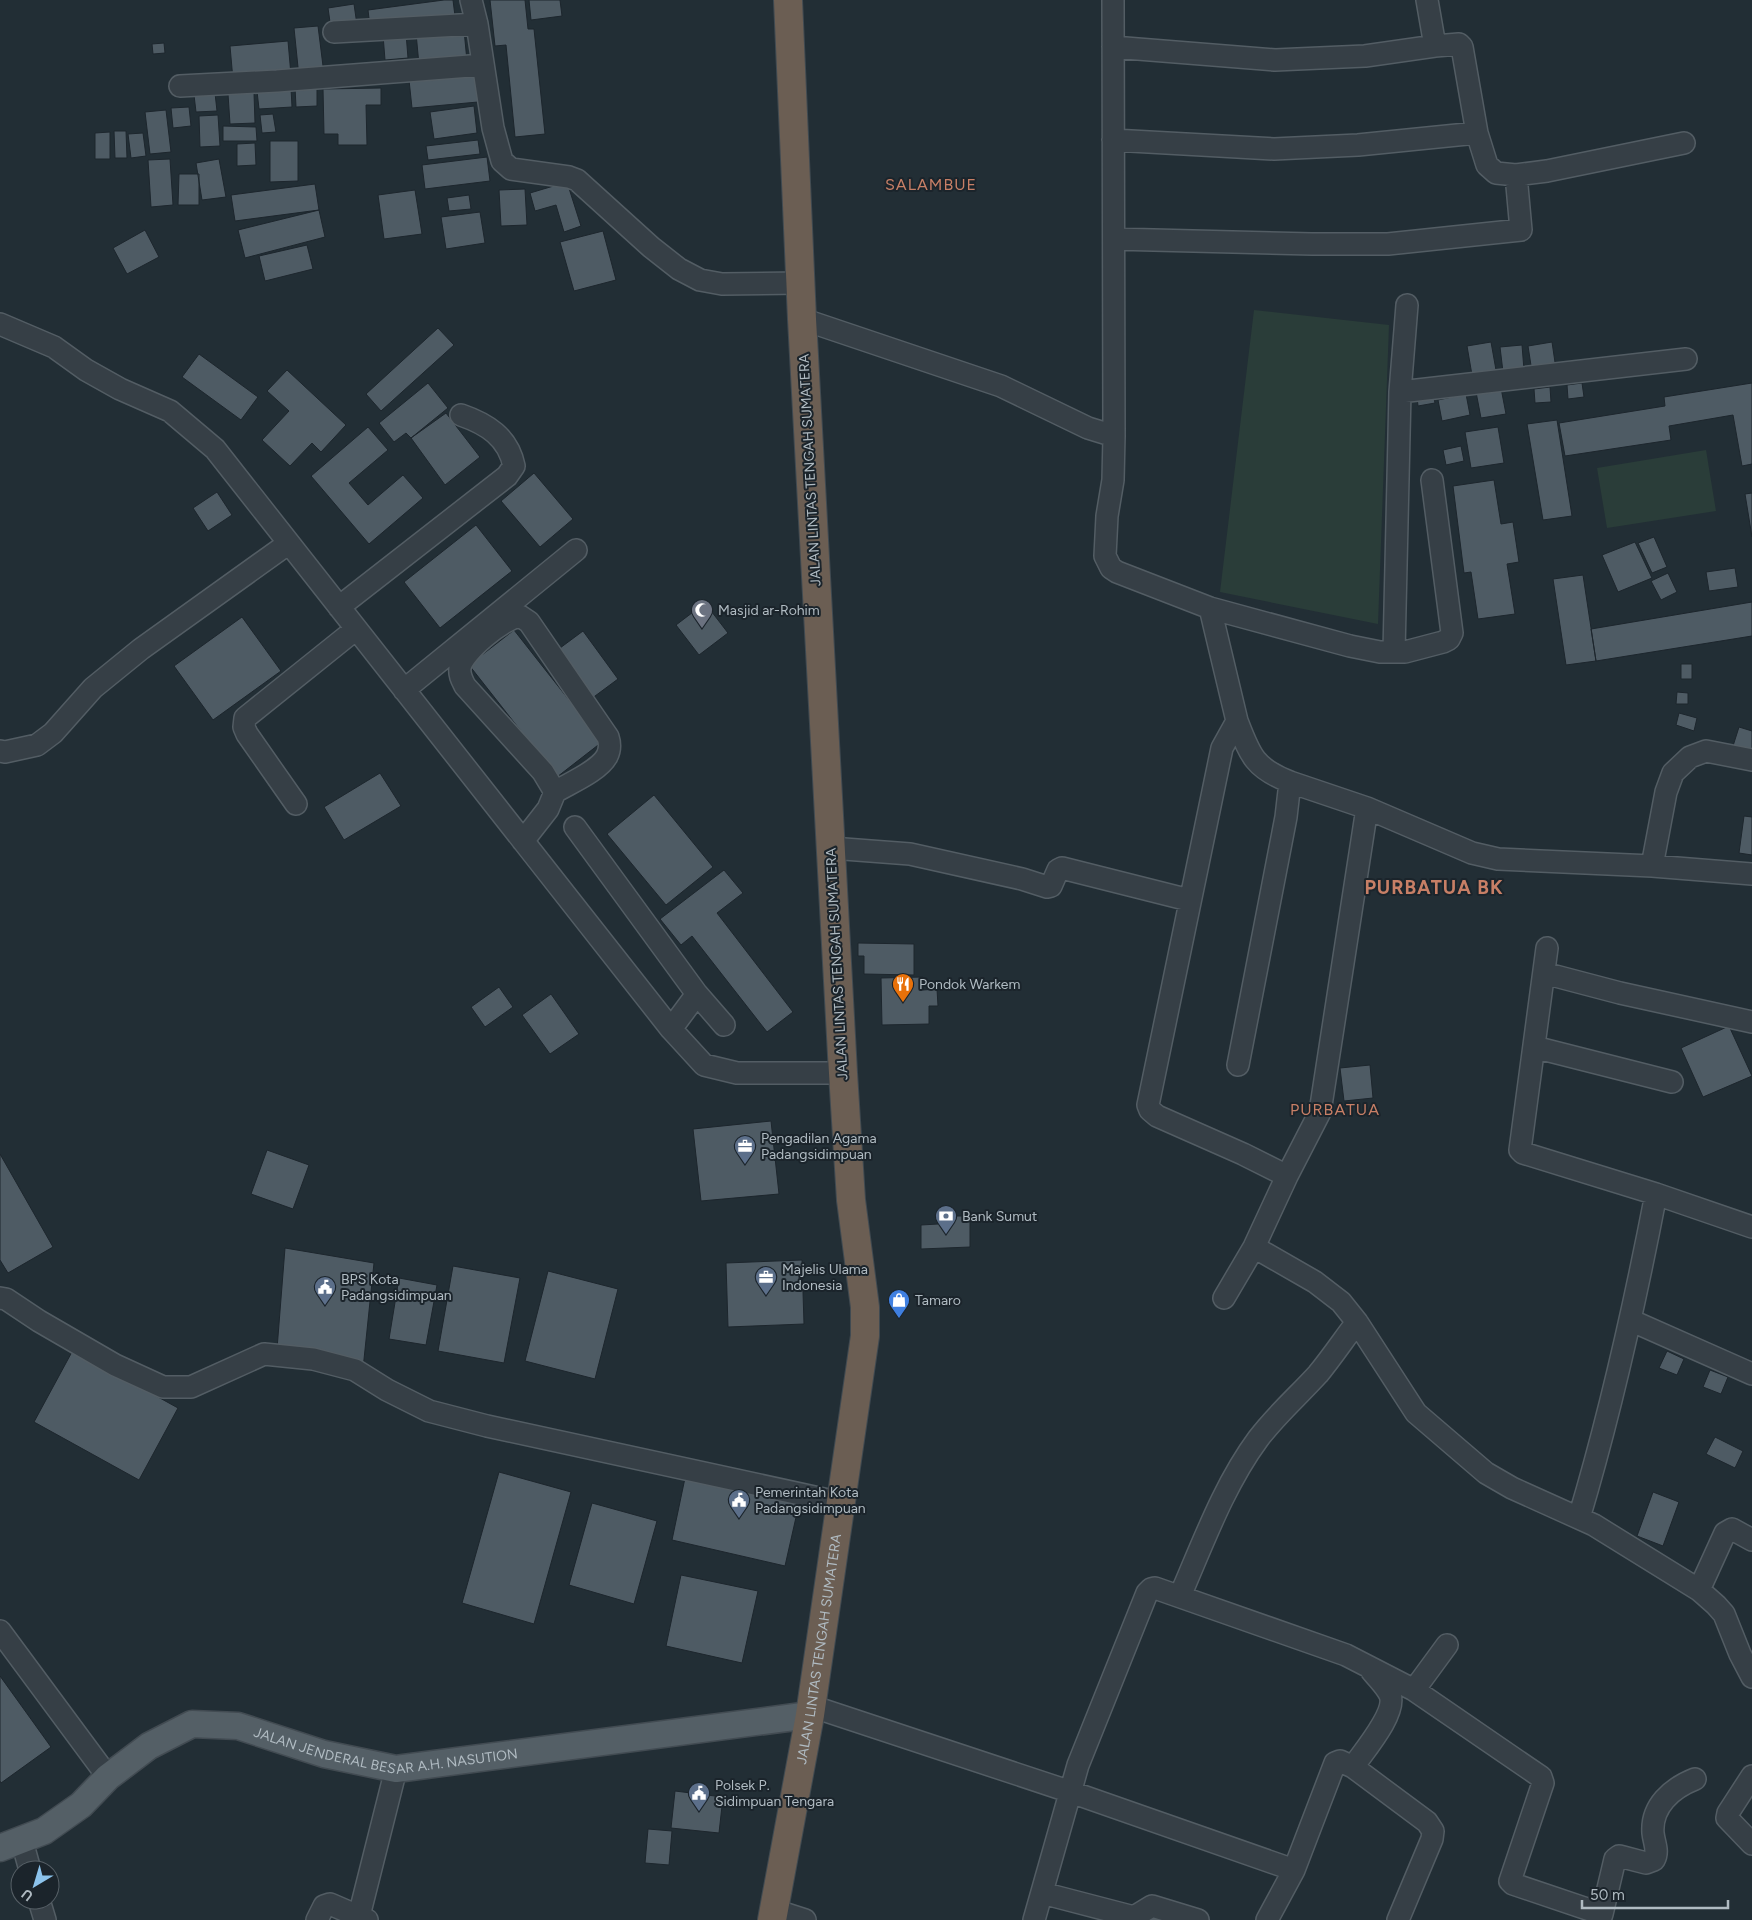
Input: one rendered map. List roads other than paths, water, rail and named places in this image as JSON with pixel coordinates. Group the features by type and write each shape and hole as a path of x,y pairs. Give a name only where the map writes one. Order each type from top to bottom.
{"highway":[{"name":"JALAN LINTAS TENGAH SUMATERA","path":"773,1915 810,1711 866,1336 865,1307 851,1200 843,1073 800,283 788,0"}],"main road":[{"name":"JALAN JENDERAL BESAR A.H. NASUTION","path":"11,1845 44,1831 81,1805 108,1777 149,1746 192,1724 238,1726 324,1754 396,1768 810,1711"}],"street":[{"path":"471,0 477,24 493,128 502,161 506,166 511,169 569,177 577,180 651,247 679,269 700,280 722,284 800,283"},
{"path":"1113,0 1114,436 1113,480 1107,516 1105,556 1108,563 1117,572 1210,608 1350,646 1380,652 1405,652 1443,642 1451,636 1432,480"},
{"path":"1427,0 1435,46"},
{"path":"334,32 477,24"},
{"path":"1113,47 1275,60 1365,56 1459,44 1462,47 1477,133 1487,165 1491,170 1502,175 1548,171 1684,143"},
{"path":"180,86 277,81 483,65"},
{"path":"1114,140 1274,149 1358,145 1477,133"},
{"path":"1114,240 1285,244 1388,244 1520,230 1522,229 1516,174"},
{"path":"1394,652 1400,392 1407,305"},
{"path":"802,319 1001,386 1088,428 1114,436"},
{"path":"0,324 54,347 86,370 120,389 170,411 215,449 671,1030 704,1065 736,1073 843,1073"},
{"path":"1400,392 1686,359"},
{"path":"339,607 507,476 514,466 511,451 498,435 480,422 461,415"},
{"path":"0,751 5,752 37,745 53,733 93,688 141,648 289,543"},
{"path":"404,690 576,550"},
{"path":"1210,608 1237,721 1249,752 1256,762 1290,782 1367,808 1472,853 1498,859 1652,866 1752,874"},
{"path":"523,841 548,809 555,792 600,765 608,755 610,745 608,736 529,622 520,616 513,617 503,622 468,653 462,660 460,675 465,686 543,772 555,792"},
{"path":"296,804 247,734 244,727 245,718 356,629"},
{"path":"1237,721 1222,748 1148,1105 1150,1110 1157,1116 1243,1154 1286,1176"},
{"path":"1652,866 1666,792 1673,773 1690,757 1706,751 1752,760"},
{"path":"1238,1065 1285,827 1290,782"},
{"path":"1224,1298 1254,1247 1286,1176 1320,1112 1367,808"},
{"path":"575,827 697,994 724,1025"},
{"path":"831,848 910,854 1022,879 1047,887 1052,884 1058,870 1064,869 1189,900"},
{"path":"1547,948 1520,1151 1752,1227"},
{"path":"1544,972 1620,993 1752,1022"},
{"path":"671,1030 697,994"},
{"path":"1534,1047 1672,1082"},
{"path":"1579,1518 1595,1464 1630,1320 1656,1194"},
{"path":"1254,1247 1329,1292 1341,1302 1357,1322 1407,1401 1427,1423 1486,1473 1521,1492 1594,1525 1698,1590 1716,1605 1724,1614 1740,1654 1752,1677"},
{"path":"0,1298 6,1299 39,1321 115,1365 163,1387 191,1387 264,1354 313,1359 355,1370 387,1390 429,1411 487,1426 842,1503"},
{"path":"1630,1320 1752,1374"},
{"path":"1180,1596 1231,1483 1246,1456 1272,1422 1319,1372 1357,1322"},
{"path":"1698,1590 1725,1533 1732,1529 1752,1540"},
{"path":"1034,1920 1078,1765 1147,1593 1155,1588 1346,1655 1368,1665 1414,1690 1541,1777 1544,1781 1510,1882 1600,1917 1616,1857 1623,1856 1646,1863 1654,1860 1657,1854 1653,1824 1659,1807 1673,1791 1695,1779"},
{"path":"0,1631 108,1777"},
{"path":"1414,1690 1447,1645"},
{"path":"1353,1767 1388,1716 1392,1704 1390,1696 1368,1665"},
{"path":"810,1711 1071,1792 1294,1870"},
{"path":"1267,1920 1294,1870 1336,1763 1340,1761 1353,1767 1426,1822 1433,1831 1432,1839 1398,1920"},
{"path":"317,1920 322,1908 327,1904 362,1919 396,1768"},
{"path":"1752,1776 1728,1813 1727,1818 1752,1844"},
{"path":"11,1845 22,1860"},
{"path":"1042,1893 1134,1917 1151,1906 1198,1920"},
{"path":"773,1915 805,1920"}],"place":[{"name":"Masjid ar-Rohim","path":"702,629"},
{"name":"Pondok Warkem","path":"903,1003"},
{"name":"Pengadilan Agama Padangsidimpuan","path":"745,1165"},
{"name":"Bank Sumut","path":"946,1235"},
{"name":"Majelis Ulama Indonesia","path":"766,1296"},
{"name":"BPS Kota Padangsidimpuan","path":"325,1306"},
{"name":"Tamaro","path":"899,1319"},
{"name":"Pemerintah Kota Padangsidimpuan","path":"739,1519"},
{"name":"Polsek P. Sidimpuan Tengara","path":"699,1812"}],"district":[{"name":"SALAMBUE","path":"931,184"},
{"name":"PURBATUA BK","path":"1434,887"},
{"name":"PURBATUA","path":"1335,1109"}]}
